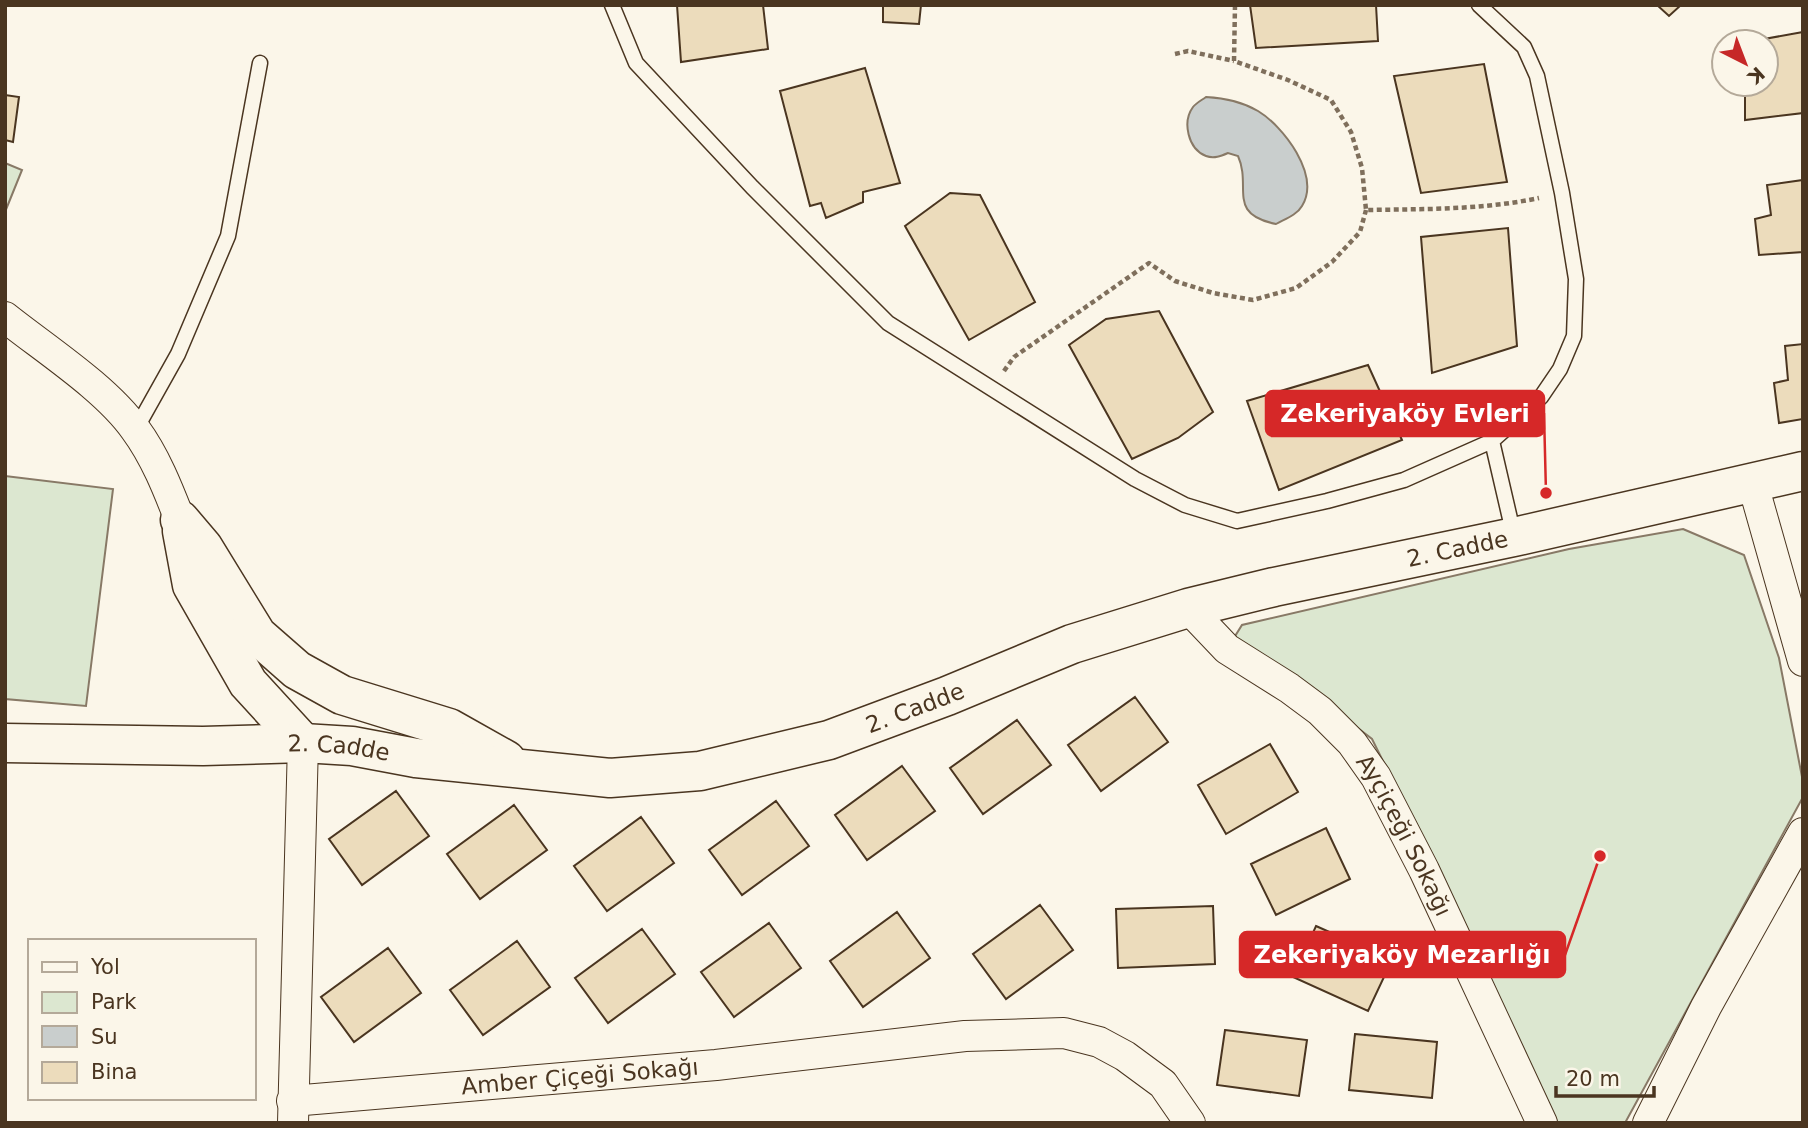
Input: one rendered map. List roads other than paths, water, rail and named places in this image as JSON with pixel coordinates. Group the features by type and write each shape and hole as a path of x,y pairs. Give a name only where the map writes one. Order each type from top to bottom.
{"street":[{"path":"5,317 114,404 136,429 166,482 180,520 192,585 248,682 303,743"},
{"name":"2. Cadde","path":"5,743 203,746 303,743 352,747 416,758 610,778 700,771 829,740 947,696 1072,644 1188,608 1803,471"},
{"path":"1752,481 1803,661"},
{"path":"180,520 202,547 257,635 297,670 342,695 449,728 520,768"},
{"name":"Ayçiçeği Sokağı","path":"1188,608 1227,649 1320,711 1352,743 1376,778 1424,870 1542,1123"},
{"path":"297,670 303,691 303,743"},
{"path":"203,746 228,728 243,711 248,682"},
{"name":"Amber Çiçeği Sokağı","path":"303,743 293,1112 965,1036 1064,1033 1099,1042 1125,1056 1163,1084 1190,1123"},
{"path":"1648,1123 1706,1007 1803,833"}],"lane":[{"path":"612,5 636,63 752,187 888,323 1135,479 1185,505 1237,521 1404,480 1492,441 1541,397 1560,369 1574,336 1576,279 1562,194 1537,76 1524,47 1479,5"},
{"path":"136,429 178,354 228,236 260,63"},
{"path":"1492,441 1514,537"}],"water":[{"path":"1206,97 1233,101 1258,111 1288,139 1303,166 1307,180 1307,194 1302,206 1294,214 1276,224 1251,214 1244,198 1242,167 1238,156 1228,153 1209,157 1195,148 1189,134 1188,120 1193,107"}],"place":[{"name":"Zekeriyaköy Evleri","path":"1546,493"},
{"name":"Zekeriyaköy Mezarlığı","path":"1600,856"}]}
